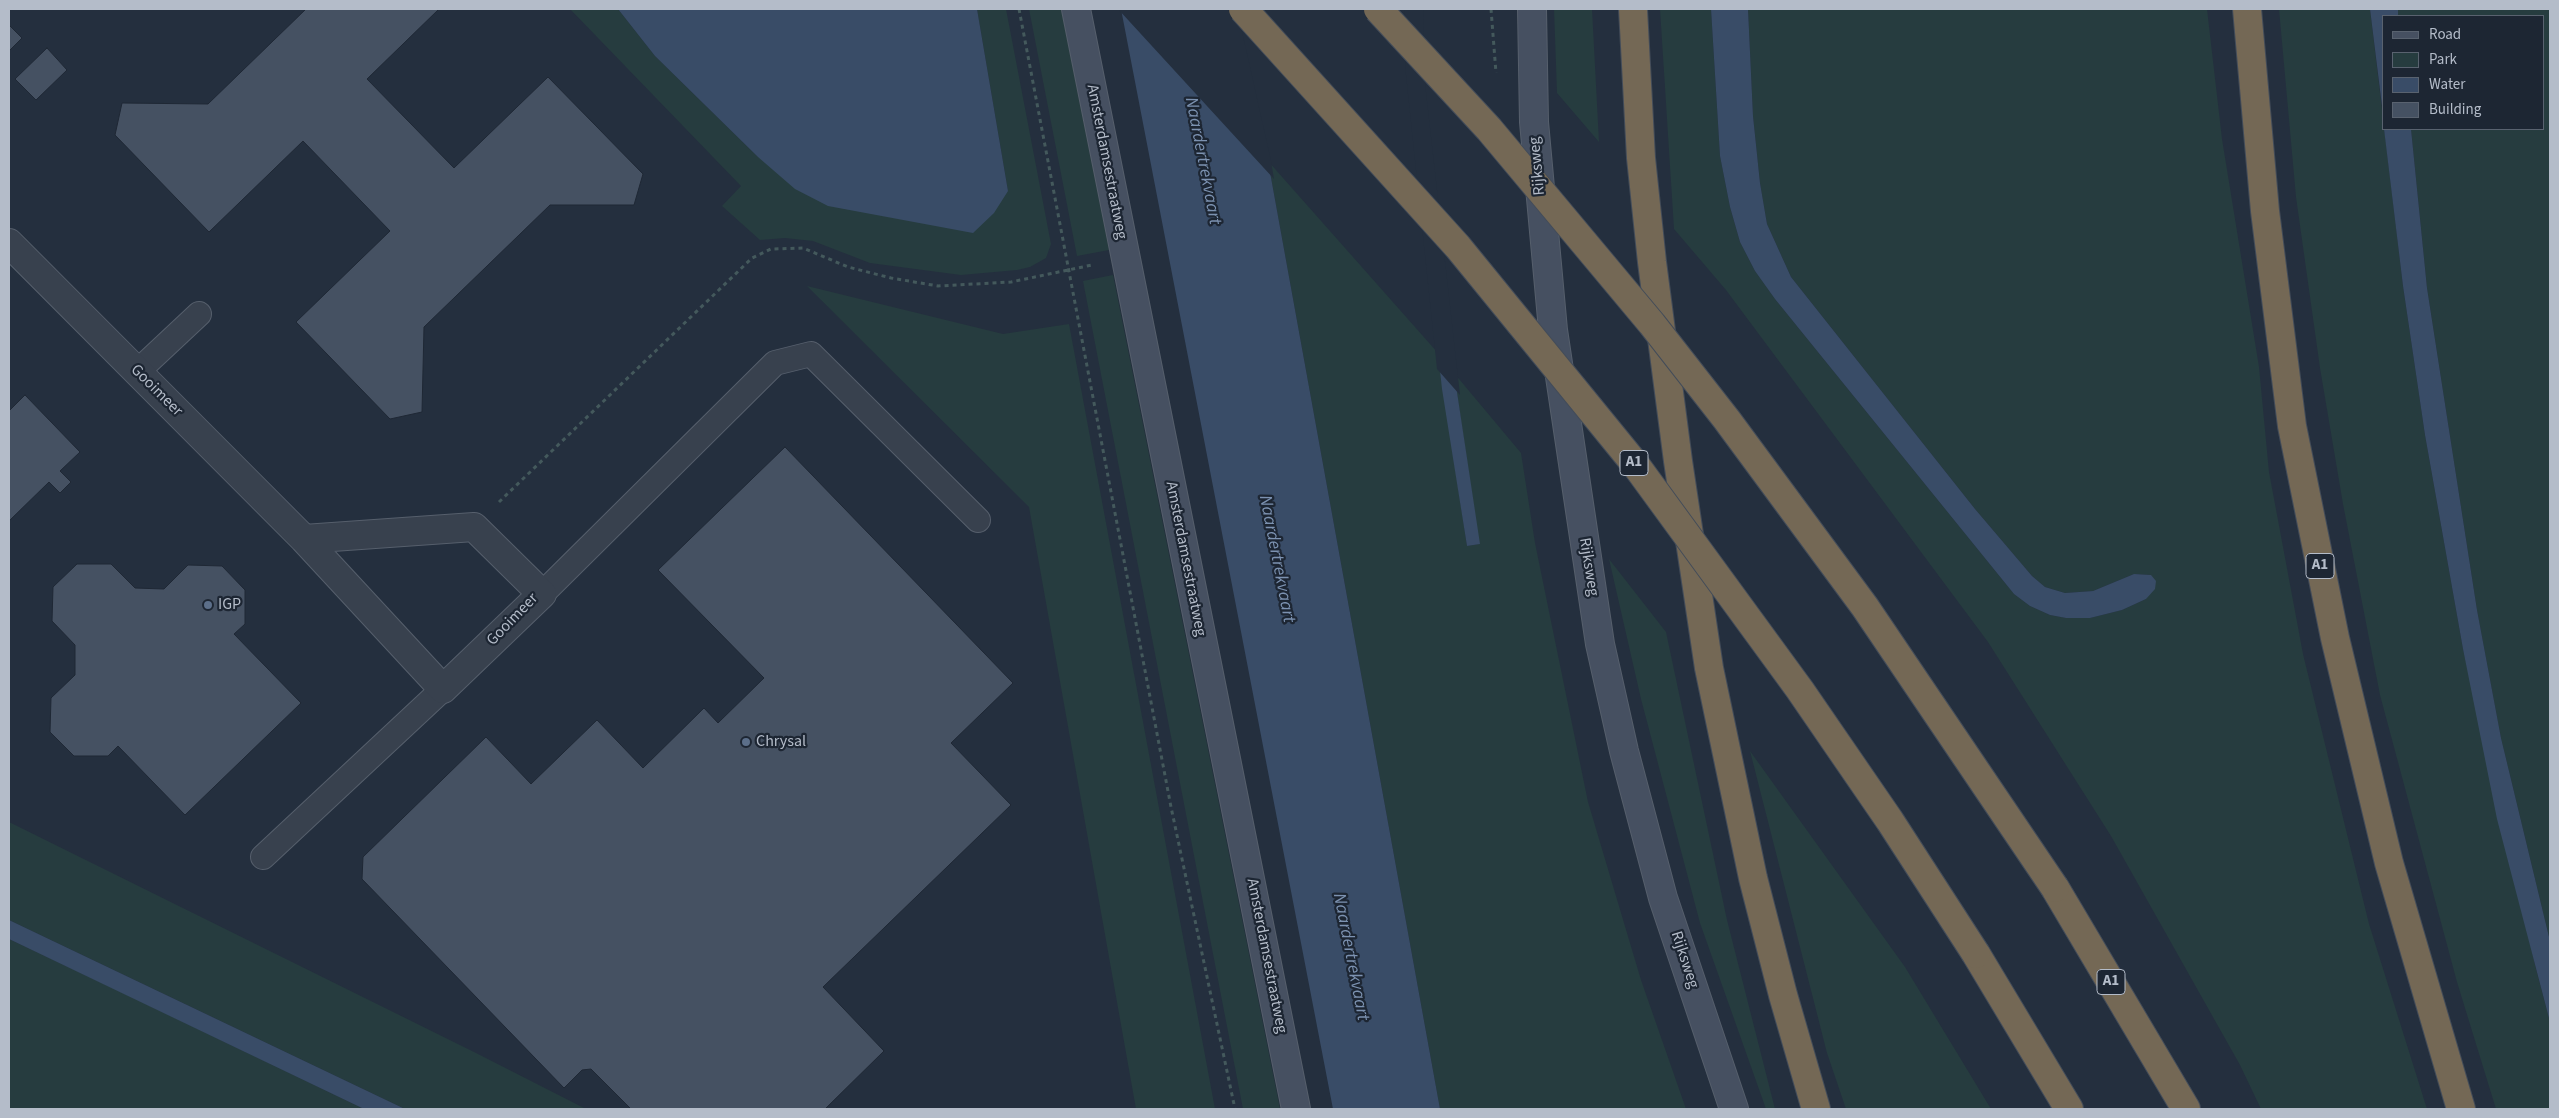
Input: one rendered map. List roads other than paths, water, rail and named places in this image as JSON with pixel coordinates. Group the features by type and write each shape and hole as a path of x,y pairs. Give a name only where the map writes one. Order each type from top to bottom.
{"highway":[{"name":"A1","path":"1243,9 1458,247 1635,464 1805,698 1890,822 1976,954 2069,1109"},
{"name":"A1","path":"1378,9 1489,129 1652,324 1727,420 1865,607 2054,888 2186,1109"},
{"path":"1633,9 1641,158 1651,252 1678,461 1709,668 1753,878 1783,995 1816,1109"},
{"name":"A1","path":"2247,9 2265,211 2292,426 2335,638 2387,854 2461,1109"}],"street":[{"name":"Amsterdamsestraatweg","path":"1076,9 1296,1109"},
{"name":"Rijksweg","path":"1532,9 1534,122 1553,330 1600,644 1624,751 1663,898 1734,1109"},
{"name":"Gooimeer","path":"9,243 304,539 443,689 542,594 474,527 304,539"}],"lane":[{"path":"138,372 199,314"},
{"path":"542,594 775,364 811,354 978,520"},
{"path":"263,858 443,689"}],"water":[{"path":"618,9 977,9 1008,191 994,213 973,233 828,206 795,189 758,157 655,56"},
{"name":"Naardertrekvaart","path":"1121,9 1268,161 1440,1109 1333,1109"},
{"path":"1711,9 1748,9 1753,116 1760,183 1767,224 1791,277 1975,509 2032,576 2045,587 2065,593 2093,591 2134,574 2151,575 2156,581 2155,589 2146,599 2122,610 2090,618 2066,618 2050,615 2030,606 2014,594 1775,299 1755,271 1740,242 1730,207 1720,156"},
{"path":"2370,9 2398,9 2398,15 2382,15 2382,106"},
{"path":"1423,92 1457,392 1480,544 1467,546 1442,389 1414,134"},
{"path":"2384,130 2411,130 2427,288 2477,610 2501,738 2550,941 2550,1022 2497,819 2463,649 2425,435 2403,286"},
{"path":"9,920 405,1109 364,1109 9,939"}],"place":[{"name":"IGP","path":"208,605"},
{"name":"Chrysal","path":"746,742"}]}
